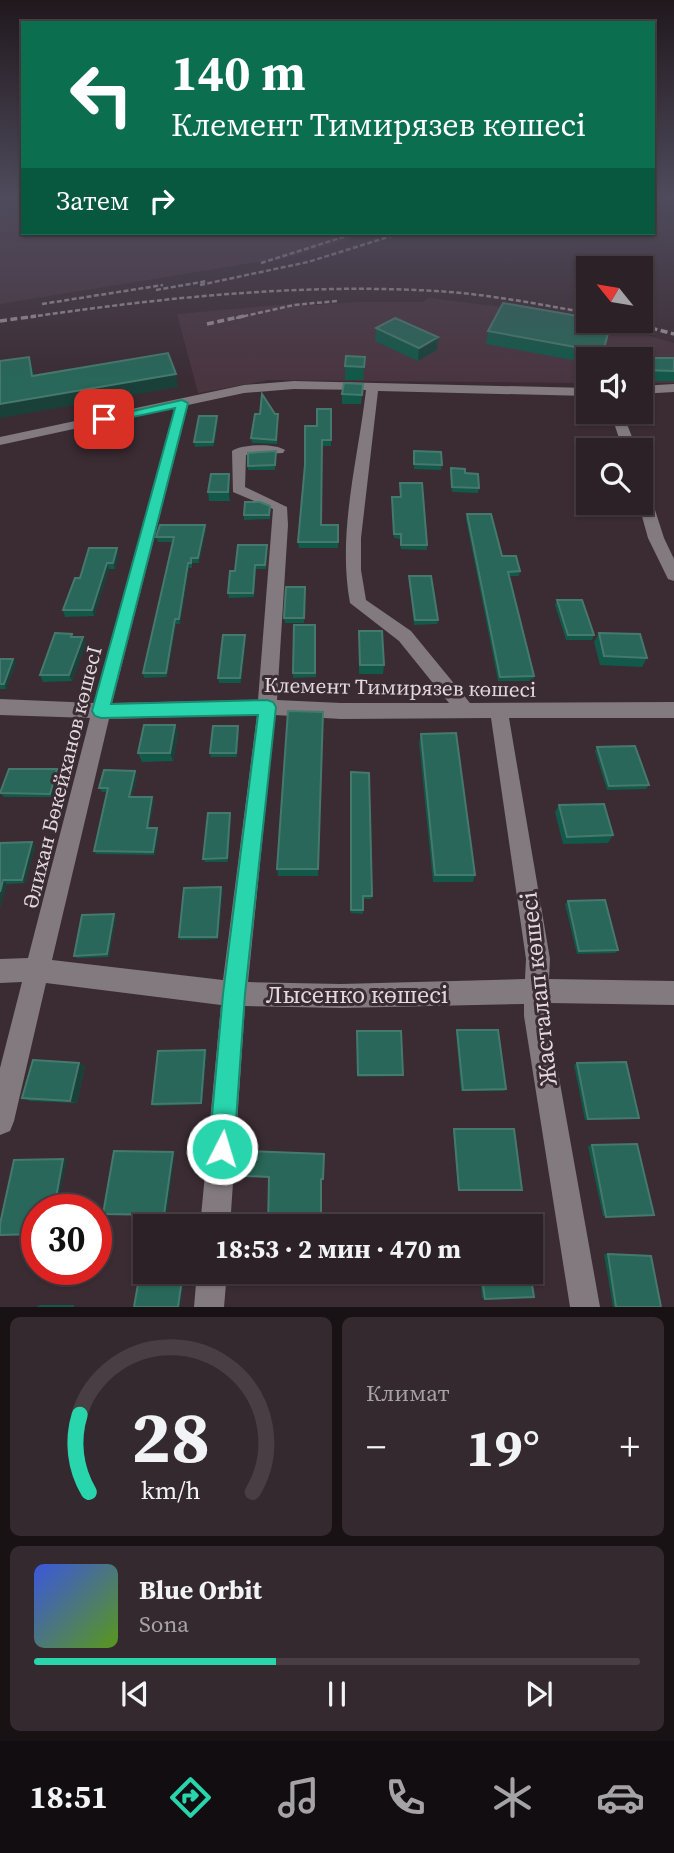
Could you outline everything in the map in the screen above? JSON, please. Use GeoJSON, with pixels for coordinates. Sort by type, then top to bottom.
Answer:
{"type":"FeatureCollection","features":[{"type":"Feature","properties":{"kind":"street"},"geometry":{"type":"LineString","coordinates":[[0,441],[257,388],[294,386],[576,392]]}},
{"type":"Feature","properties":{"kind":"street"},"geometry":{"type":"LineString","coordinates":[[372,388],[353,525],[353,584],[358,603],[405,636],[466,711]]}},
{"type":"Feature","properties":{"kind":"street"},"geometry":{"type":"LineString","coordinates":[[653,389],[674,388]]}},
{"type":"Feature","properties":{"kind":"street","name":"Әлихан Бөкейханов көшесI"},"geometry":{"type":"LineString","coordinates":[[0,1121],[101,711],[182,403]]}},
{"type":"Feature","properties":{"kind":"street"},"geometry":{"type":"LineString","coordinates":[[216,1214],[234,994],[267,707],[281,525],[279,507],[238,489],[236,474],[239,451],[278,450]]}},
{"type":"Feature","properties":{"kind":"street"},"geometry":{"type":"LineString","coordinates":[[649,515],[656,538],[674,575]]}},
{"type":"Feature","properties":{"kind":"street","name":"Клемент Тимирязев көшесі"},"geometry":{"type":"LineString","coordinates":[[0,707],[101,711],[267,707],[341,711],[674,710]]}},
{"type":"Feature","properties":{"kind":"street","name":"Жасталап көшесі"},"geometry":{"type":"LineString","coordinates":[[499,712],[538,960],[536,1016],[585,1307]]}},
{"type":"Feature","properties":{"kind":"street","name":"Лысенко көшесі"},"geometry":{"type":"LineString","coordinates":[[0,971],[38,970],[234,994],[341,996],[537,991],[674,993]]}},
{"type":"Feature","properties":{"kind":"street"},"geometry":{"type":"LineString","coordinates":[[209,1307],[211,1284]]}},
{"type":"Feature","properties":{"kind":"shaded area"},"geometry":{"type":"Polygon","coordinates":[[[0,257],[289,257],[0,304],[0,257]]]}},
{"type":"Feature","properties":{"kind":"shaded area"},"geometry":{"type":"Polygon","coordinates":[[[429,298],[527,308],[576,318],[576,333],[640,333],[674,343],[674,383],[653,383],[653,347],[576,347],[576,383],[269,380],[198,393],[177,314],[300,303],[302,306],[358,302],[423,302],[429,298]]]}},
{"type":"Feature","properties":{"kind":"building"},"geometry":{"type":"Polygon","coordinates":[[[503,303],[576,316],[576,333],[608,333],[604,347],[576,347],[488,331],[503,303]]]}},
{"type":"Feature","properties":{"kind":"building"},"geometry":{"type":"Polygon","coordinates":[[[395,318],[438,337],[419,348],[376,328],[395,318]]]}},
{"type":"Feature","properties":{"kind":"building"},"geometry":{"type":"Polygon","coordinates":[[[168,353],[176,374],[0,404],[0,361],[29,357],[32,376],[168,353]]]}},
{"type":"Feature","properties":{"kind":"building"},"geometry":{"type":"Polygon","coordinates":[[[346,356],[365,357],[364,367],[345,366],[346,356]]]}},
{"type":"Feature","properties":{"kind":"building"},"geometry":{"type":"Polygon","coordinates":[[[653,358],[674,358],[674,371],[653,370],[653,358]]]}},
{"type":"Feature","properties":{"kind":"building"},"geometry":{"type":"Polygon","coordinates":[[[344,383],[363,384],[362,395],[342,394],[344,383]]]}},
{"type":"Feature","properties":{"kind":"building"},"geometry":{"type":"Polygon","coordinates":[[[262,394],[275,414],[278,414],[276,440],[251,438],[255,414],[260,414],[262,394]]]}},
{"type":"Feature","properties":{"kind":"building"},"geometry":{"type":"Polygon","coordinates":[[[317,409],[331,409],[331,440],[322,440],[321,525],[338,525],[338,542],[298,542],[305,465],[305,426],[317,426],[317,409]]]}},
{"type":"Feature","properties":{"kind":"building"},"geometry":{"type":"Polygon","coordinates":[[[199,416],[217,416],[213,442],[194,442],[199,416]]]}},
{"type":"Feature","properties":{"kind":"building"},"geometry":{"type":"Polygon","coordinates":[[[276,451],[275,465],[248,466],[248,453],[276,451]]]}},
{"type":"Feature","properties":{"kind":"building"},"geometry":{"type":"Polygon","coordinates":[[[414,451],[441,452],[442,465],[414,464],[414,451]]]}},
{"type":"Feature","properties":{"kind":"building"},"geometry":{"type":"Polygon","coordinates":[[[451,468],[478,474],[479,488],[452,487],[451,468]]]}},
{"type":"Feature","properties":{"kind":"building"},"geometry":{"type":"Polygon","coordinates":[[[211,474],[229,474],[228,492],[208,492],[211,474]]]}},
{"type":"Feature","properties":{"kind":"building"},"geometry":{"type":"Polygon","coordinates":[[[400,483],[422,483],[427,545],[401,545],[401,534],[394,534],[392,497],[401,497],[400,483]]]}},
{"type":"Feature","properties":{"kind":"building"},"geometry":{"type":"Polygon","coordinates":[[[245,502],[260,502],[270,506],[269,515],[244,515],[245,502]]]}},
{"type":"Feature","properties":{"kind":"building"},"geometry":{"type":"Polygon","coordinates":[[[467,514],[491,514],[502,556],[516,556],[520,571],[508,572],[534,676],[500,677],[467,514]]]}},
{"type":"Feature","properties":{"kind":"building"},"geometry":{"type":"Polygon","coordinates":[[[160,525],[205,525],[198,558],[191,558],[191,563],[188,563],[179,619],[175,619],[166,673],[143,673],[174,537],[156,537],[160,525]]]}},
{"type":"Feature","properties":{"kind":"building"},"geometry":{"type":"Polygon","coordinates":[[[238,545],[267,545],[265,565],[255,565],[253,593],[228,593],[230,571],[235,571],[238,545]]]}},
{"type":"Feature","properties":{"kind":"building"},"geometry":{"type":"Polygon","coordinates":[[[89,548],[117,548],[113,563],[107,563],[92,610],[63,610],[75,578],[80,578],[89,548]]]}},
{"type":"Feature","properties":{"kind":"building"},"geometry":{"type":"Polygon","coordinates":[[[409,576],[431,576],[438,620],[415,620],[409,576]]]}},
{"type":"Feature","properties":{"kind":"building"},"geometry":{"type":"Polygon","coordinates":[[[286,587],[305,587],[304,618],[284,618],[286,587]]]}},
{"type":"Feature","properties":{"kind":"building"},"geometry":{"type":"Polygon","coordinates":[[[557,600],[582,600],[594,635],[568,635],[557,600]]]}},
{"type":"Feature","properties":{"kind":"building"},"geometry":{"type":"Polygon","coordinates":[[[294,625],[315,625],[315,673],[293,673],[294,625]]]}},
{"type":"Feature","properties":{"kind":"building"},"geometry":{"type":"Polygon","coordinates":[[[359,631],[382,631],[384,665],[360,665],[359,631]]]}},
{"type":"Feature","properties":{"kind":"building"},"geometry":{"type":"Polygon","coordinates":[[[55,633],[83,637],[69,675],[40,675],[55,633]]]}},
{"type":"Feature","properties":{"kind":"building"},"geometry":{"type":"Polygon","coordinates":[[[599,633],[640,634],[647,658],[604,656],[599,633]]]}},
{"type":"Feature","properties":{"kind":"building"},"geometry":{"type":"Polygon","coordinates":[[[223,635],[245,635],[240,678],[218,678],[223,635]]]}},
{"type":"Feature","properties":{"kind":"building"},"geometry":{"type":"Polygon","coordinates":[[[0,659],[13,659],[4,684],[0,684],[0,659]]]}},
{"type":"Feature","properties":{"kind":"building"},"geometry":{"type":"Polygon","coordinates":[[[288,711],[323,712],[318,869],[277,869],[288,711]]]}},
{"type":"Feature","properties":{"kind":"building"},"geometry":{"type":"Polygon","coordinates":[[[144,725],[175,725],[170,753],[138,753],[144,725]]]}},
{"type":"Feature","properties":{"kind":"building"},"geometry":{"type":"Polygon","coordinates":[[[213,726],[238,726],[236,753],[210,753],[213,726]]]}},
{"type":"Feature","properties":{"kind":"building"},"geometry":{"type":"Polygon","coordinates":[[[456,733],[475,875],[435,875],[421,734],[456,733]]]}},
{"type":"Feature","properties":{"kind":"building"},"geometry":{"type":"Polygon","coordinates":[[[635,746],[649,785],[609,786],[597,747],[635,746]]]}},
{"type":"Feature","properties":{"kind":"building"},"geometry":{"type":"Polygon","coordinates":[[[9,769],[57,769],[50,794],[0,793],[9,769]]]}},
{"type":"Feature","properties":{"kind":"building"},"geometry":{"type":"Polygon","coordinates":[[[104,770],[135,771],[129,797],[152,797],[147,828],[157,828],[153,852],[94,851],[108,788],[99,788],[104,770]]]}},
{"type":"Feature","properties":{"kind":"building"},"geometry":{"type":"Polygon","coordinates":[[[351,772],[369,773],[372,896],[363,896],[363,910],[351,910],[351,772]]]}},
{"type":"Feature","properties":{"kind":"building"},"geometry":{"type":"Polygon","coordinates":[[[604,804],[613,835],[567,837],[559,805],[604,804]]]}},
{"type":"Feature","properties":{"kind":"building"},"geometry":{"type":"Polygon","coordinates":[[[208,813],[230,813],[227,858],[203,859],[208,813]]]}},
{"type":"Feature","properties":{"kind":"building"},"geometry":{"type":"Polygon","coordinates":[[[32,842],[22,880],[3,880],[0,892],[0,843],[32,842]]]}},
{"type":"Feature","properties":{"kind":"building"},"geometry":{"type":"Polygon","coordinates":[[[221,887],[217,937],[179,937],[184,888],[221,887]]]}},
{"type":"Feature","properties":{"kind":"building"},"geometry":{"type":"Polygon","coordinates":[[[605,900],[618,950],[579,951],[568,901],[605,900]]]}},
{"type":"Feature","properties":{"kind":"building"},"geometry":{"type":"Polygon","coordinates":[[[114,914],[107,954],[74,956],[82,915],[114,914]]]}},
{"type":"Feature","properties":{"kind":"building"},"geometry":{"type":"Polygon","coordinates":[[[457,1030],[498,1030],[506,1089],[463,1090],[457,1030]]]}},
{"type":"Feature","properties":{"kind":"building"},"geometry":{"type":"Polygon","coordinates":[[[357,1031],[401,1031],[403,1075],[358,1075],[357,1031]]]}},
{"type":"Feature","properties":{"kind":"building"},"geometry":{"type":"Polygon","coordinates":[[[205,1050],[201,1103],[152,1104],[158,1051],[205,1050]]]}},
{"type":"Feature","properties":{"kind":"building"},"geometry":{"type":"Polygon","coordinates":[[[33,1060],[79,1063],[70,1101],[22,1098],[33,1060]]]}},
{"type":"Feature","properties":{"kind":"building"},"geometry":{"type":"Polygon","coordinates":[[[626,1062],[639,1118],[588,1119],[577,1063],[626,1062]]]}},
{"type":"Feature","properties":{"kind":"building"},"geometry":{"type":"Polygon","coordinates":[[[454,1129],[514,1129],[522,1190],[459,1190],[454,1129]]]}},
{"type":"Feature","properties":{"kind":"building"},"geometry":{"type":"Polygon","coordinates":[[[637,1144],[654,1215],[606,1217],[592,1145],[637,1144]]]}},
{"type":"Feature","properties":{"kind":"building"},"geometry":{"type":"Polygon","coordinates":[[[114,1151],[173,1152],[164,1214],[112,1214],[112,1194],[106,1194],[114,1151]]]}},
{"type":"Feature","properties":{"kind":"building"},"geometry":{"type":"Polygon","coordinates":[[[249,1151],[324,1154],[321,1214],[268,1214],[269,1177],[246,1176],[249,1151]]]}},
{"type":"Feature","properties":{"kind":"building"},"geometry":{"type":"Polygon","coordinates":[[[63,1159],[57,1194],[21,1194],[21,1234],[0,1235],[0,1224],[14,1160],[63,1159]]]}},
{"type":"Feature","properties":{"kind":"building"},"geometry":{"type":"Polygon","coordinates":[[[608,1254],[651,1256],[661,1307],[616,1307],[608,1254]]]}},
{"type":"Feature","properties":{"kind":"building"},"geometry":{"type":"Polygon","coordinates":[[[138,1284],[181,1284],[178,1307],[134,1307],[138,1284]]]}},
{"type":"Feature","properties":{"kind":"building"},"geometry":{"type":"Polygon","coordinates":[[[483,1284],[532,1284],[534,1297],[485,1299],[483,1284]]]}},
{"type":"Feature","properties":{"kind":"railway"},"geometry":{"type":"LineString","coordinates":[[261,263],[280,257]]}},
{"type":"Feature","properties":{"kind":"railway"},"geometry":{"type":"LineString","coordinates":[[200,285],[324,257]]}},
{"type":"Feature","properties":{"kind":"railway"},"geometry":{"type":"LineString","coordinates":[[156,290],[207,281]]}},
{"type":"Feature","properties":{"kind":"railway"},"geometry":{"type":"LineString","coordinates":[[42,304],[163,285]]}},
{"type":"Feature","properties":{"kind":"railway"},"geometry":{"type":"LineString","coordinates":[[23,318],[229,294],[332,289],[455,292],[576,311]]}},
{"type":"Feature","properties":{"kind":"railway"},"geometry":{"type":"LineString","coordinates":[[236,318],[294,305],[337,301]]}},
{"type":"Feature","properties":{"kind":"railway"},"geometry":{"type":"LineString","coordinates":[[0,321],[36,316]]}},
{"type":"Feature","properties":{"kind":"railway"},"geometry":{"type":"LineString","coordinates":[[207,324],[244,316]]}},
{"type":"Feature","properties":{"kind":"railway"},"geometry":{"type":"LineString","coordinates":[[653,329],[674,334]]}},
{"type":"Feature","properties":{"kind":"route"},"geometry":{"type":"LineString","coordinates":[[104,419],[182,403],[101,711],[267,707],[234,994],[222,1149]]}}]}
